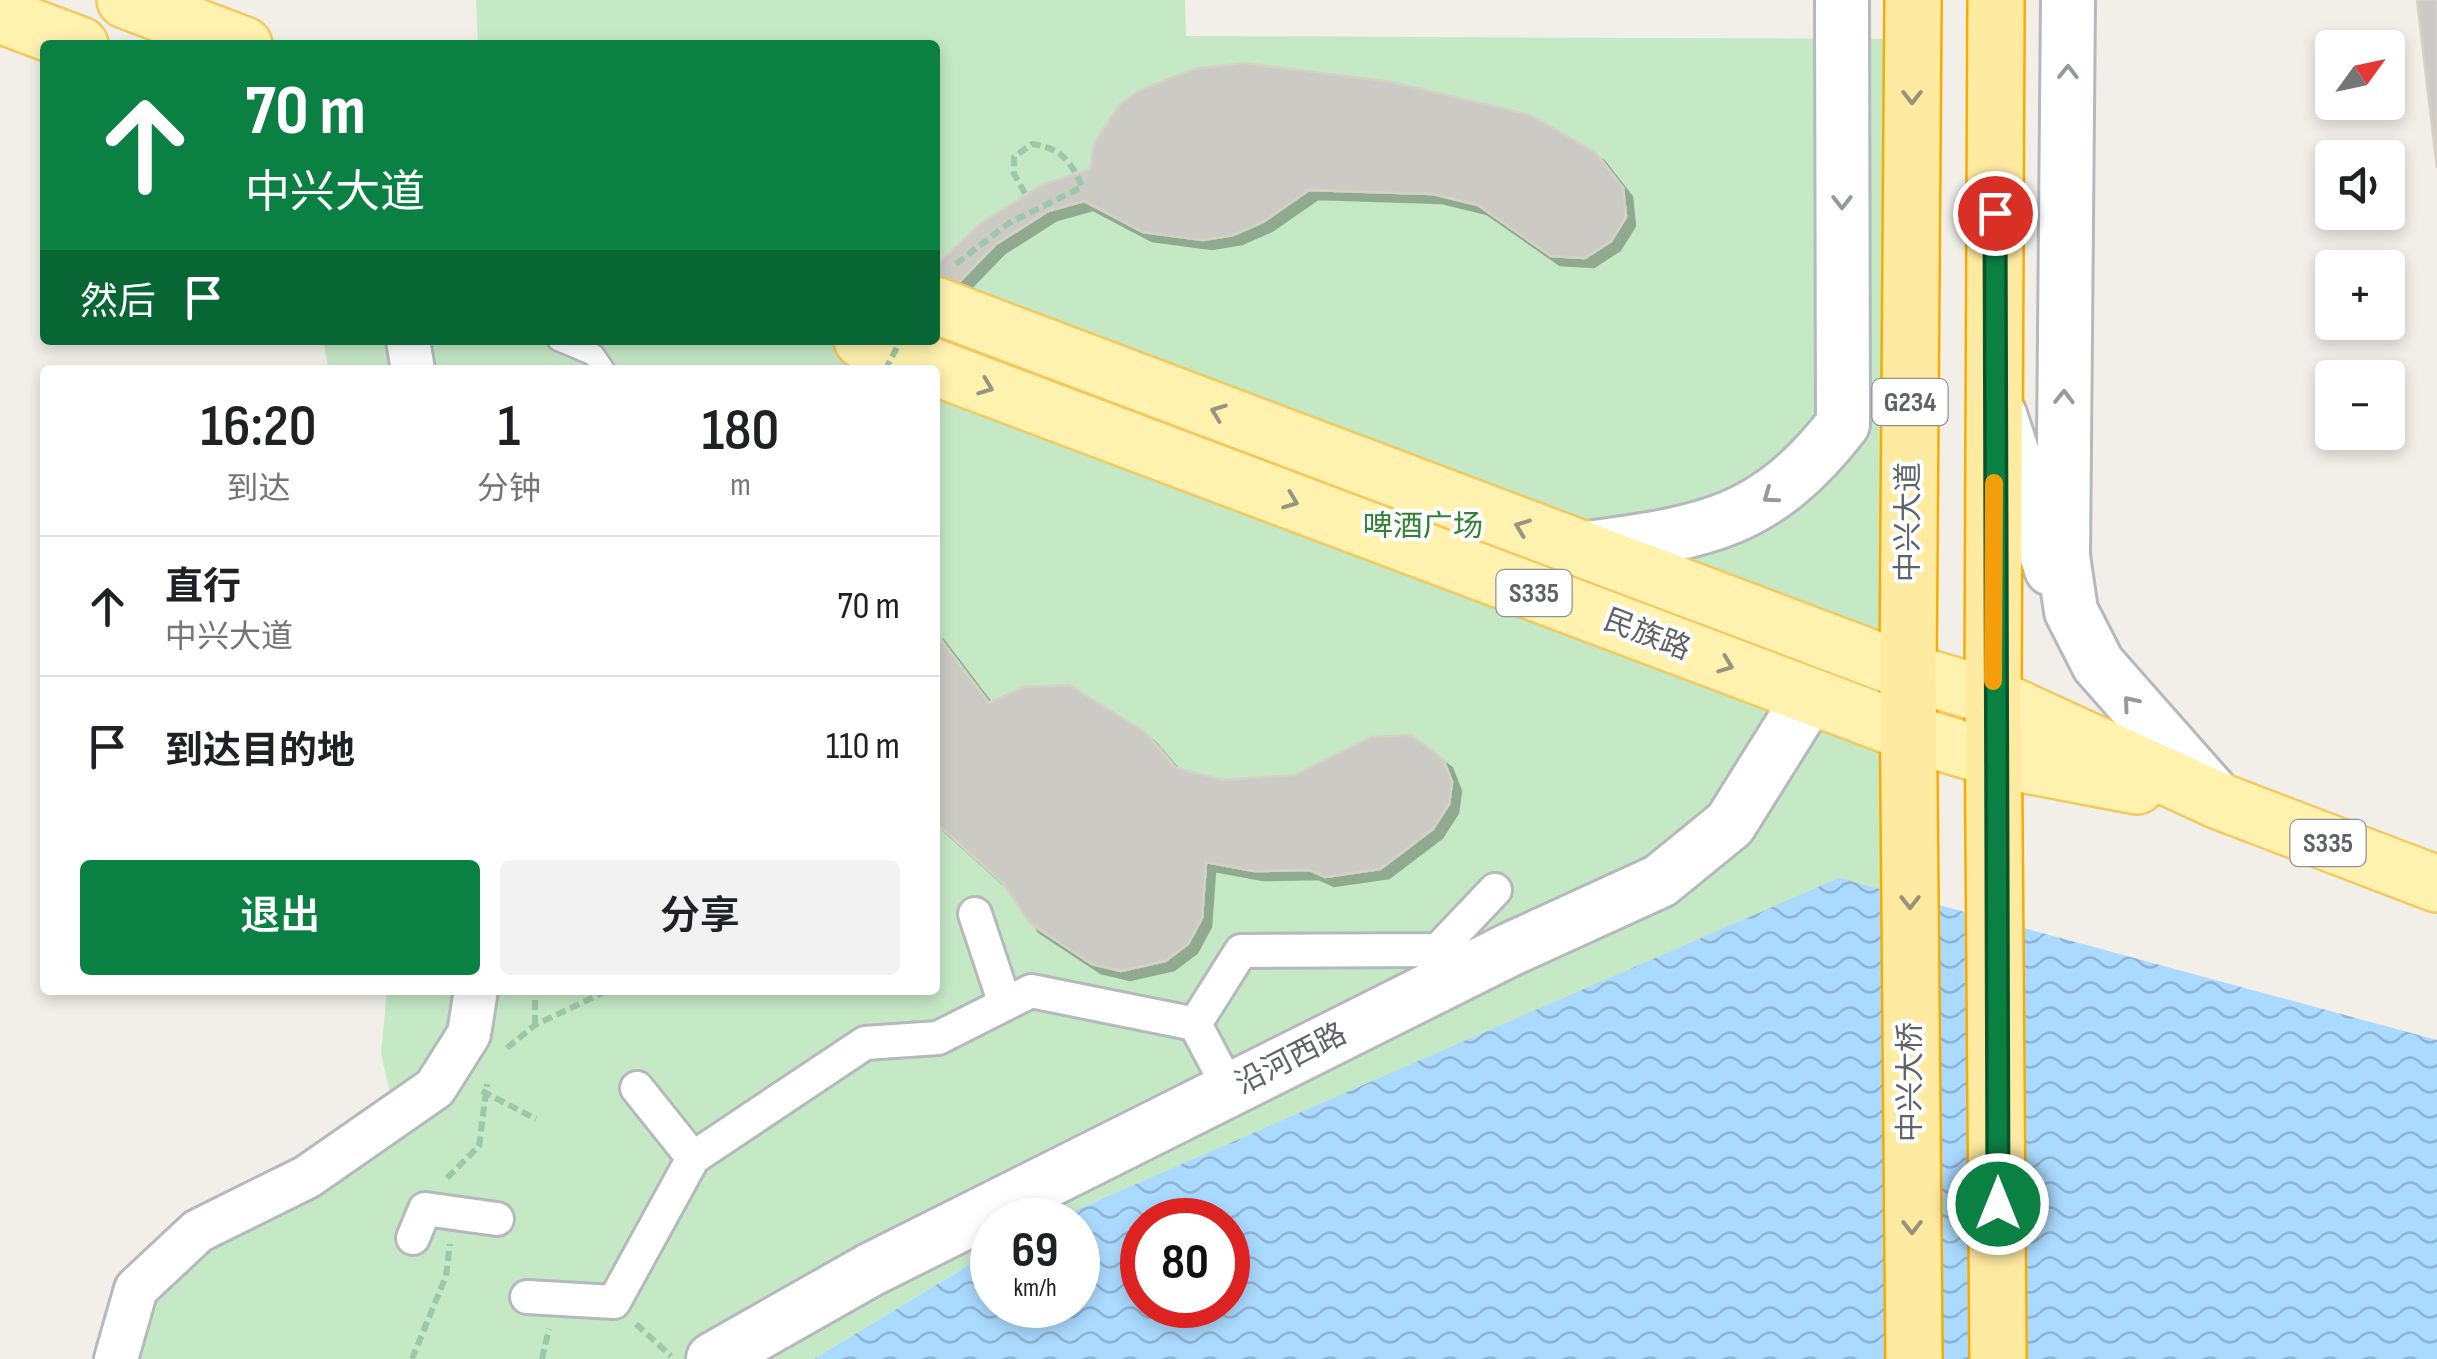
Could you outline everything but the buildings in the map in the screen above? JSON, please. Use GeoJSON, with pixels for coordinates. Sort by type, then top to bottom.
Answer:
{"type":"FeatureCollection","features":[{"type":"Feature","properties":{"kind":"highway","name":"中兴大道"},"geometry":{"type":"LineString","coordinates":[[1909,804],[1913,0]]}},
{"type":"Feature","properties":{"kind":"highway"},"geometry":{"type":"LineString","coordinates":[[1996,0],[1993,697],[1997,814],[1998,1359]]}},
{"type":"Feature","properties":{"kind":"highway","name":"中兴大桥"},"geometry":{"type":"LineString","coordinates":[[1909,804],[1914,1359]]}},
{"type":"Feature","properties":{"kind":"main road"},"geometry":{"type":"LineString","coordinates":[[125,0],[231,40]]}},
{"type":"Feature","properties":{"kind":"main road"},"geometry":{"type":"LineString","coordinates":[[0,15],[67,40]]}},
{"type":"Feature","properties":{"kind":"main road","name":"民族路"},"geometry":{"type":"LineString","coordinates":[[942,289],[1581,549],[1908,672]]}},
{"type":"Feature","properties":{"kind":"main road","name":"民族路"},"geometry":{"type":"LineString","coordinates":[[875,345],[929,365]]}},
{"type":"Feature","properties":{"kind":"main road","name":"民族路"},"geometry":{"type":"LineString","coordinates":[[940,369],[1909,733],[1995,759],[2219,802]]}},
{"type":"Feature","properties":{"kind":"main road","name":"S335"},"geometry":{"type":"LineString","coordinates":[[1908,672],[1993,697],[2219,802],[2437,884]]}},
{"type":"Feature","properties":{"kind":"street"},"geometry":{"type":"LineString","coordinates":[[1581,549],[1688,534],[1748,512],[1810,467],[1843,424],[1842,0]]}},
{"type":"Feature","properties":{"kind":"street"},"geometry":{"type":"LineString","coordinates":[[2068,0],[2063,556],[2070,611]]}},
{"type":"Feature","properties":{"kind":"street"},"geometry":{"type":"LineString","coordinates":[[1994,396],[2038,538],[2098,664],[2219,802]]}},
{"type":"Feature","properties":{"kind":"street"},"geometry":{"type":"LineString","coordinates":[[1843,424],[1910,438]]}},
{"type":"Feature","properties":{"kind":"street","name":"沿河西路"},"geometry":{"type":"LineString","coordinates":[[713,1359],[870,1270],[1509,950],[1660,881],[1730,824],[1810,696]]}},
{"type":"Feature","properties":{"kind":"street"},"geometry":{"type":"LineString","coordinates":[[1195,1024],[1240,952],[1438,950],[1495,890]]}},
{"type":"Feature","properties":{"kind":"street"},"geometry":{"type":"LineString","coordinates":[[975,914],[1005,1004]]}},
{"type":"Feature","properties":{"kind":"street"},"geometry":{"type":"LineString","coordinates":[[526,1296],[614,1302],[694,1158],[865,1043],[938,1038],[1031,991],[1195,1024]]}},
{"type":"Feature","properties":{"kind":"street"},"geometry":{"type":"LineString","coordinates":[[116,1359],[136,1289],[198,1231],[307,1176],[435,1088],[468,1034],[475,995]]}},
{"type":"Feature","properties":{"kind":"street"},"geometry":{"type":"LineString","coordinates":[[1195,1024],[1230,1090]]}},
{"type":"Feature","properties":{"kind":"street"},"geometry":{"type":"LineString","coordinates":[[637,1088],[694,1158]]}},
{"type":"Feature","properties":{"kind":"street"},"geometry":{"type":"LineString","coordinates":[[412,1238],[425,1209],[497,1219]]}},
{"type":"Feature","properties":{"kind":"lane"},"geometry":{"type":"LineString","coordinates":[[570,345],[594,355],[601,365]]}},
{"type":"Feature","properties":{"kind":"path"},"geometry":{"type":"LineString","coordinates":[[942,289],[1009,223],[1082,186],[1065,156],[1051,146],[1032,144],[1014,158],[1014,174],[1026,195]]}},
{"type":"Feature","properties":{"kind":"path"},"geometry":{"type":"LineString","coordinates":[[535,995],[535,1025]]}},
{"type":"Feature","properties":{"kind":"path"},"geometry":{"type":"LineString","coordinates":[[493,1062],[535,1025],[598,995]]}},
{"type":"Feature","properties":{"kind":"path"},"geometry":{"type":"LineString","coordinates":[[448,1068],[536,1119]]}},
{"type":"Feature","properties":{"kind":"path"},"geometry":{"type":"LineString","coordinates":[[443,1182],[479,1146],[489,1077]]}},
{"type":"Feature","properties":{"kind":"path"},"geometry":{"type":"LineString","coordinates":[[412,1359],[446,1276],[454,1214]]}},
{"type":"Feature","properties":{"kind":"path"},"geometry":{"type":"LineString","coordinates":[[614,1302],[674,1359]]}},
{"type":"Feature","properties":{"kind":"green space","name":"啤酒广场"},"geometry":{"type":"Polygon","coordinates":[[[476,0],[1185,0],[1186,36],[1912,39],[1909,555],[1881,890],[1839,879],[1100,1200],[970,1198],[970,1264],[814,1359],[116,1359],[136,1289],[393,1106],[381,1054],[387,995],[940,995],[940,365],[328,365],[324,345],[940,345],[940,40],[478,40],[476,0]]]}},
{"type":"Feature","properties":{"kind":"water"},"geometry":{"type":"Polygon","coordinates":[[[1839,878],[2437,1040],[2437,1359],[814,1359],[970,1264],[970,1328],[1100,1328],[1100,1200],[1839,878]]]}},
{"type":"Feature","properties":{"kind":"slow traffic"},"geometry":{"type":"LineString","coordinates":[[1993,681],[1994,483]]}},
{"type":"Feature","properties":{"kind":"route"},"geometry":{"type":"LineString","coordinates":[[1995,213],[1993,697],[1998,1204]]}}]}
